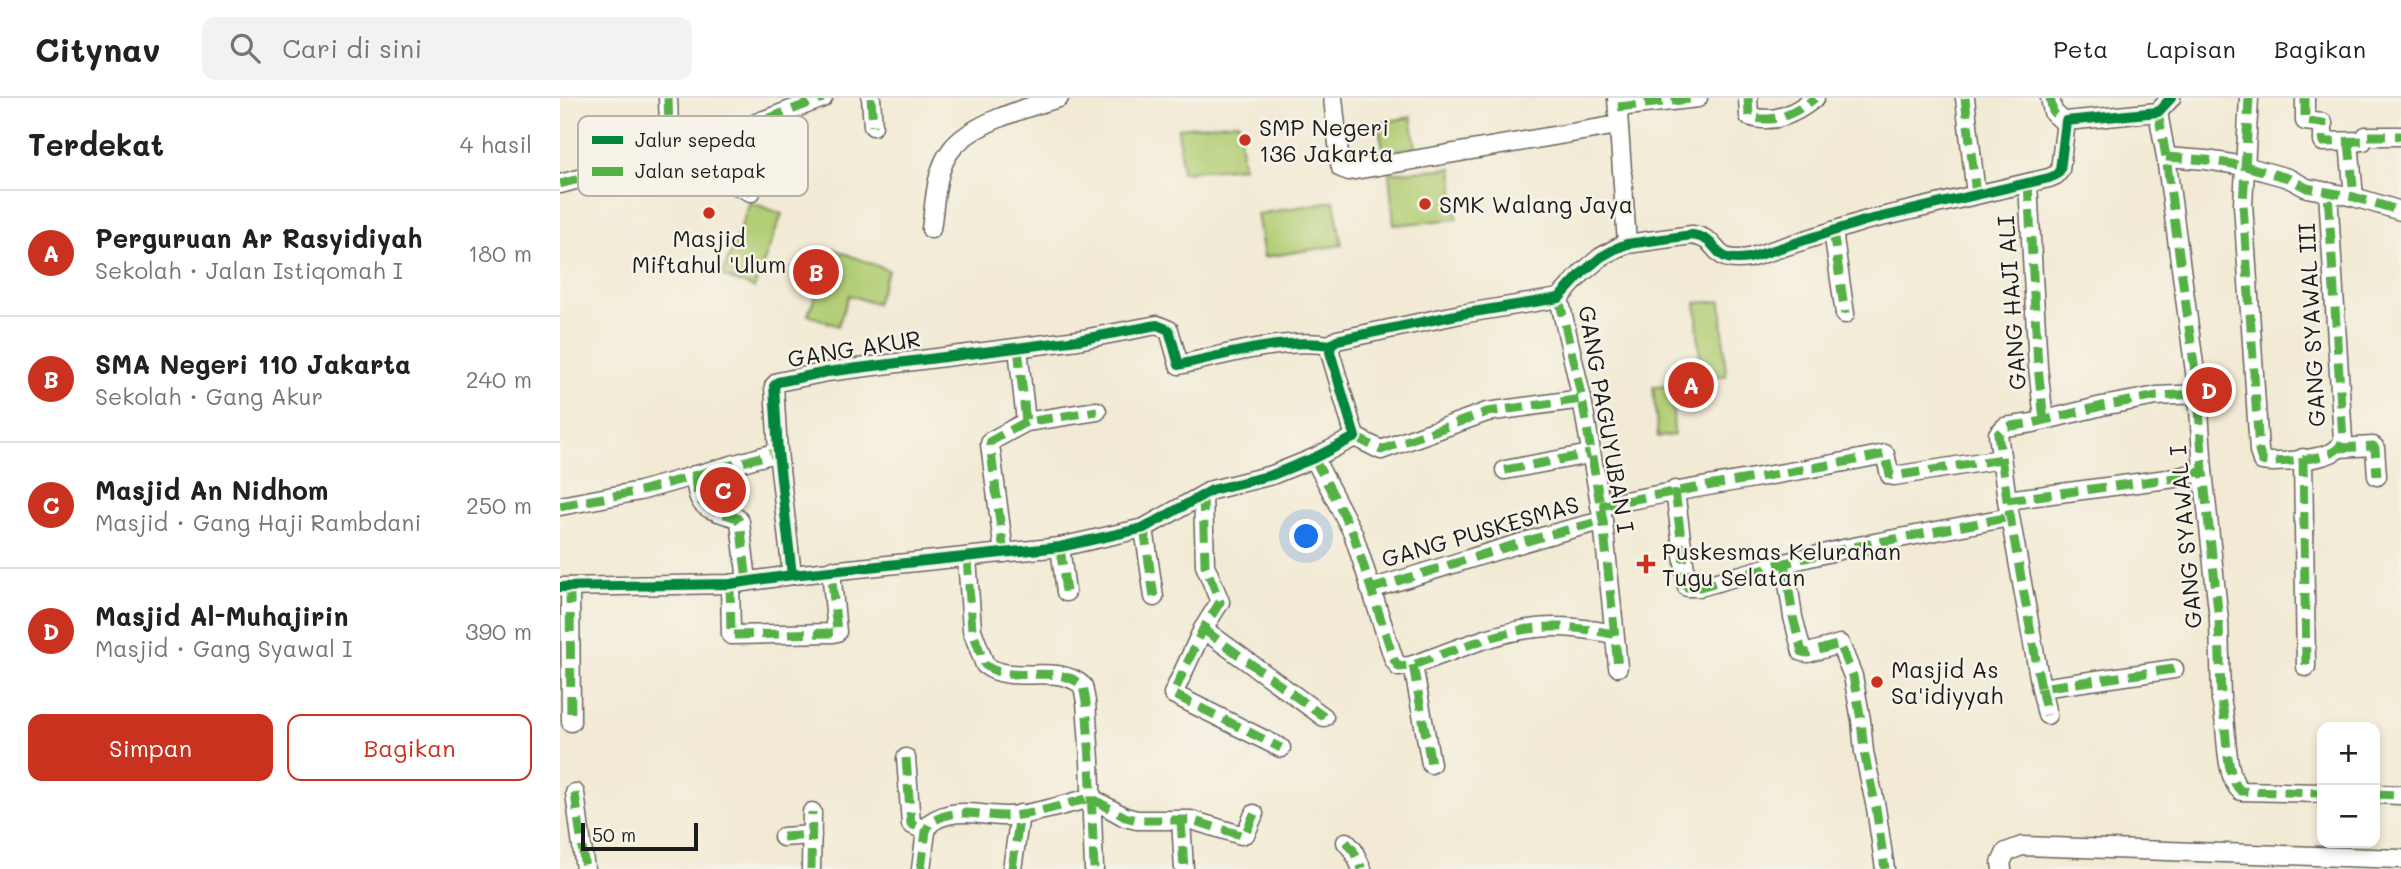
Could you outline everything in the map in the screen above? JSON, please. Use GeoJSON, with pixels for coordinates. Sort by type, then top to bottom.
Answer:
{"type":"FeatureCollection","features":[{"type":"Feature","properties":{"kind":"street"},"geometry":{"type":"LineString","coordinates":[[668,98],[669,116]]}},
{"type":"Feature","properties":{"kind":"street"},"geometry":{"type":"LineString","coordinates":[[775,116],[823,98]]}},
{"type":"Feature","properties":{"kind":"street"},"geometry":{"type":"LineString","coordinates":[[871,98],[873,126]]}},
{"type":"Feature","properties":{"kind":"street"},"geometry":{"type":"LineString","coordinates":[[931,229],[941,170],[950,150],[961,140],[999,117],[1059,98]]}},
{"type":"Feature","properties":{"kind":"street"},"geometry":{"type":"LineString","coordinates":[[1333,98],[1340,163],[1342,168],[1349,170],[1618,110],[1699,98]]}},
{"type":"Feature","properties":{"kind":"street"},"geometry":{"type":"LineString","coordinates":[[1748,98],[1749,116],[1770,119],[1788,116],[1815,98]]}},
{"type":"Feature","properties":{"kind":"street"},"geometry":{"type":"LineString","coordinates":[[1965,98],[1976,195]]}},
{"type":"Feature","properties":{"kind":"street"},"geometry":{"type":"LineString","coordinates":[[2050,98],[2055,114],[2065,123]]}},
{"type":"Feature","properties":{"kind":"street"},"geometry":{"type":"LineString","coordinates":[[2065,123],[2072,120],[2158,112],[2171,98]]}},
{"type":"Feature","properties":{"kind":"street"},"geometry":{"type":"LineString","coordinates":[[2249,98],[2243,204],[2259,451],[2262,461],[2273,463],[2373,446],[2377,476]]}},
{"type":"Feature","properties":{"kind":"street"},"geometry":{"type":"LineString","coordinates":[[2305,98],[2305,121],[2323,122],[2323,142],[2363,141],[2366,136],[2401,136]]}},
{"type":"Feature","properties":{"kind":"street"},"geometry":{"type":"LineString","coordinates":[[1618,110],[1627,244]]}},
{"type":"Feature","properties":{"kind":"street","name":"GANG SYAWAL I"},"geometry":{"type":"LineString","coordinates":[[2158,112],[2198,394],[2203,471],[2219,620],[2224,737],[2236,787],[2241,791],[2317,793]]}},
{"type":"Feature","properties":{"kind":"street"},"geometry":{"type":"LineString","coordinates":[[1582,399],[1487,412],[1381,450],[1355,437],[1330,352],[1331,345],[1337,340],[1461,314],[1559,298],[1601,257],[1627,244],[1692,235],[1703,236],[1711,241],[1719,255],[1733,261],[1864,221],[2056,176],[2060,170],[2065,123]]}},
{"type":"Feature","properties":{"kind":"street"},"geometry":{"type":"LineString","coordinates":[[2349,142],[2354,197]]}},
{"type":"Feature","properties":{"kind":"street"},"geometry":{"type":"LineString","coordinates":[[2166,157],[2245,166],[2288,178],[2307,188],[2354,197],[2401,211]]}},
{"type":"Feature","properties":{"kind":"street"},"geometry":{"type":"LineString","coordinates":[[560,184],[578,179]]}},
{"type":"Feature","properties":{"kind":"street","name":"GANG HAJI ALI"},"geometry":{"type":"LineString","coordinates":[[2028,183],[2038,368],[2044,420]]}},
{"type":"Feature","properties":{"kind":"street","name":"GANG SYAWAL III"},"geometry":{"type":"LineString","coordinates":[[2328,192],[2343,440],[2337,450]]}},
{"type":"Feature","properties":{"kind":"street"},"geometry":{"type":"LineString","coordinates":[[1833,230],[1845,314]]}},
{"type":"Feature","properties":{"kind":"street","name":"GANG PAGUYUBAN I"},"geometry":{"type":"LineString","coordinates":[[1559,298],[1582,399],[1602,514],[1618,667]]}},
{"type":"Feature","properties":{"kind":"street"},"geometry":{"type":"LineString","coordinates":[[1026,422],[1018,348],[1162,325],[1170,330],[1179,365],[1242,351],[1312,342],[1331,345]]}},
{"type":"Feature","properties":{"kind":"street","name":"GANG AKUR"},"geometry":{"type":"LineString","coordinates":[[792,575],[778,452],[774,386],[778,382],[827,372],[1018,348]]}},
{"type":"Feature","properties":{"kind":"street"},"geometry":{"type":"LineString","coordinates":[[2047,715],[2008,508],[1998,434],[2001,429],[2102,405],[2157,396],[2198,394]]}},
{"type":"Feature","properties":{"kind":"street"},"geometry":{"type":"LineString","coordinates":[[1004,553],[990,444],[994,438],[1026,422],[1097,411]]}},
{"type":"Feature","properties":{"kind":"street"},"geometry":{"type":"LineString","coordinates":[[571,722],[565,587],[738,583],[831,570],[1060,547],[1144,528],[1212,490],[1272,475],[1355,437]]}},
{"type":"Feature","properties":{"kind":"street"},"geometry":{"type":"LineString","coordinates":[[560,506],[640,491],[778,452]]}},
{"type":"Feature","properties":{"kind":"street"},"geometry":{"type":"LineString","coordinates":[[1505,470],[1590,454]]}},
{"type":"Feature","properties":{"kind":"street","name":"GANG PUSKESMAS"},"geometry":{"type":"LineString","coordinates":[[1370,589],[1432,572],[1675,490],[1885,454],[1891,475],[1894,476],[2001,459]]}},
{"type":"Feature","properties":{"kind":"street"},"geometry":{"type":"LineString","coordinates":[[1314,458],[1353,533],[1394,660],[1399,667],[1527,629],[1564,627],[1614,634]]}},
{"type":"Feature","properties":{"kind":"street"},"geometry":{"type":"LineString","coordinates":[[2304,458],[2306,667]]}},
{"type":"Feature","properties":{"kind":"street"},"geometry":{"type":"LineString","coordinates":[[1675,490],[1687,587],[1700,587],[1785,563],[1912,535],[2008,508],[2203,471]]}},
{"type":"Feature","properties":{"kind":"street"},"geometry":{"type":"LineString","coordinates":[[695,475],[696,494],[700,502],[705,507],[737,518],[740,522],[738,583],[731,635],[837,632],[831,570]]}},
{"type":"Feature","properties":{"kind":"street"},"geometry":{"type":"LineString","coordinates":[[1203,495],[1205,565],[1220,602],[1203,629],[1173,694],[1281,748]]}},
{"type":"Feature","properties":{"kind":"street"},"geometry":{"type":"LineString","coordinates":[[1144,528],[1154,597]]}},
{"type":"Feature","properties":{"kind":"street"},"geometry":{"type":"LineString","coordinates":[[1060,547],[1066,592]]}},
{"type":"Feature","properties":{"kind":"street"},"geometry":{"type":"LineString","coordinates":[[967,557],[972,630],[985,665],[999,673],[1070,677],[1083,686],[1094,869]]}},
{"type":"Feature","properties":{"kind":"street"},"geometry":{"type":"LineString","coordinates":[[1785,563],[1793,617],[1802,652],[1808,653],[1838,643],[1853,676],[1885,869]]}},
{"type":"Feature","properties":{"kind":"street"},"geometry":{"type":"LineString","coordinates":[[1203,629],[1324,718]]}},
{"type":"Feature","properties":{"kind":"street"},"geometry":{"type":"LineString","coordinates":[[1413,665],[1431,764]]}},
{"type":"Feature","properties":{"kind":"street"},"geometry":{"type":"LineString","coordinates":[[2041,688],[2174,670]]}},
{"type":"Feature","properties":{"kind":"street"},"geometry":{"type":"LineString","coordinates":[[905,758],[911,824],[926,831]]}},
{"type":"Feature","properties":{"kind":"street"},"geometry":{"type":"LineString","coordinates":[[575,793],[585,869]]}},
{"type":"Feature","properties":{"kind":"street"},"geometry":{"type":"LineString","coordinates":[[2380,794],[2401,795]]}},
{"type":"Feature","properties":{"kind":"street"},"geometry":{"type":"LineString","coordinates":[[921,869],[926,831],[930,822],[952,813],[1011,816],[1091,798],[1125,817],[1137,820],[1203,823],[1243,835],[1254,814]]}},
{"type":"Feature","properties":{"kind":"street"},"geometry":{"type":"LineString","coordinates":[[811,869],[812,812]]}},
{"type":"Feature","properties":{"kind":"street"},"geometry":{"type":"LineString","coordinates":[[1012,869],[1020,814]]}},
{"type":"Feature","properties":{"kind":"street"},"geometry":{"type":"LineString","coordinates":[[1181,820],[1184,869]]}},
{"type":"Feature","properties":{"kind":"street"},"geometry":{"type":"LineString","coordinates":[[783,837],[812,835]]}},
{"type":"Feature","properties":{"kind":"street"},"geometry":{"type":"LineString","coordinates":[[1346,842],[1362,869]]}},
{"type":"Feature","properties":{"kind":"street"},"geometry":{"type":"LineString","coordinates":[[2002,869],[2001,863],[2006,852],[2022,846],[2401,859]]}},
{"type":"Feature","properties":{"kind":"green space"},"geometry":{"type":"Polygon","coordinates":[[[1411,117],[1416,147],[1384,153],[1378,123],[1411,117]]]}},
{"type":"Feature","properties":{"kind":"green space"},"geometry":{"type":"Polygon","coordinates":[[[1239,122],[1243,167],[1182,172],[1178,128],[1239,122]]]}},
{"type":"Feature","properties":{"kind":"green space"},"geometry":{"type":"Polygon","coordinates":[[[1452,168],[1457,219],[1394,225],[1389,173],[1452,168]]]}},
{"type":"Feature","properties":{"kind":"green space"},"geometry":{"type":"Polygon","coordinates":[[[1334,201],[1342,245],[1264,257],[1257,214],[1334,201]]]}},
{"type":"Feature","properties":{"kind":"green space"},"geometry":{"type":"Polygon","coordinates":[[[750,202],[782,214],[754,288],[722,276],[750,202]]]}},
{"type":"Feature","properties":{"kind":"green space"},"geometry":{"type":"Polygon","coordinates":[[[833,249],[888,270],[876,304],[849,295],[838,326],[808,315],[833,249]]]}},
{"type":"Feature","properties":{"kind":"green space"},"geometry":{"type":"Polygon","coordinates":[[[1721,301],[1726,376],[1701,377],[1696,303],[1721,301]]]}},
{"type":"Feature","properties":{"kind":"green space"},"geometry":{"type":"Polygon","coordinates":[[[1672,386],[1674,435],[1658,437],[1653,387],[1672,386]]]}},
{"type":"Feature","properties":{"kind":"marked path"},"geometry":{"type":"LineString","coordinates":[[668,98],[669,116]]}},
{"type":"Feature","properties":{"kind":"marked path"},"geometry":{"type":"LineString","coordinates":[[775,116],[823,98]]}},
{"type":"Feature","properties":{"kind":"marked path"},"geometry":{"type":"LineString","coordinates":[[871,98],[873,126]]}},
{"type":"Feature","properties":{"kind":"marked path"},"geometry":{"type":"LineString","coordinates":[[1618,107],[1698,98]]}},
{"type":"Feature","properties":{"kind":"marked path"},"geometry":{"type":"LineString","coordinates":[[1748,98],[1749,116],[1767,119],[1792,113],[1815,98]]}},
{"type":"Feature","properties":{"kind":"marked path"},"geometry":{"type":"LineString","coordinates":[[1965,98],[1976,195]]}},
{"type":"Feature","properties":{"kind":"marked path"},"geometry":{"type":"LineString","coordinates":[[2050,98],[2053,112],[2065,123]]}},
{"type":"Feature","properties":{"kind":"marked path"},"geometry":{"type":"LineString","coordinates":[[2249,98],[2243,204],[2259,451],[2262,461],[2289,461],[2322,456],[2336,450],[2343,440],[2328,192]]}},
{"type":"Feature","properties":{"kind":"marked path"},"geometry":{"type":"LineString","coordinates":[[2305,98],[2305,121],[2323,123],[2323,142],[2363,141],[2366,136],[2401,136]]}},
{"type":"Feature","properties":{"kind":"marked path"},"geometry":{"type":"LineString","coordinates":[[2158,112],[2198,394],[2203,471],[2219,620],[2221,700],[2231,774],[2241,791],[2317,793]]}},
{"type":"Feature","properties":{"kind":"marked path"},"geometry":{"type":"LineString","coordinates":[[2349,142],[2354,197]]}},
{"type":"Feature","properties":{"kind":"marked path"},"geometry":{"type":"LineString","coordinates":[[2166,157],[2245,166],[2288,178],[2307,188],[2354,197],[2401,211]]}},
{"type":"Feature","properties":{"kind":"marked path"},"geometry":{"type":"LineString","coordinates":[[560,184],[578,179]]}},
{"type":"Feature","properties":{"kind":"marked path"},"geometry":{"type":"LineString","coordinates":[[2028,183],[2038,367],[2044,420]]}},
{"type":"Feature","properties":{"kind":"marked path"},"geometry":{"type":"LineString","coordinates":[[1833,231],[1845,314]]}},
{"type":"Feature","properties":{"kind":"marked path"},"geometry":{"type":"LineString","coordinates":[[1559,298],[1582,399],[1603,521],[1618,667]]}},
{"type":"Feature","properties":{"kind":"marked path"},"geometry":{"type":"LineString","coordinates":[[1018,348],[1026,422]]}},
{"type":"Feature","properties":{"kind":"marked path"},"geometry":{"type":"LineString","coordinates":[[2174,669],[2041,688],[2007,500],[1998,434],[2005,427],[2102,406],[2157,396],[2198,394]]}},
{"type":"Feature","properties":{"kind":"marked path"},"geometry":{"type":"LineString","coordinates":[[1355,437],[1381,450],[1487,412],[1582,399]]}},
{"type":"Feature","properties":{"kind":"marked path"},"geometry":{"type":"LineString","coordinates":[[1004,553],[991,441],[1026,422],[1097,411]]}},
{"type":"Feature","properties":{"kind":"marked path"},"geometry":{"type":"LineString","coordinates":[[2339,448],[2373,446],[2377,476]]}},
{"type":"Feature","properties":{"kind":"marked path"},"geometry":{"type":"LineString","coordinates":[[560,506],[640,491],[778,452]]}},
{"type":"Feature","properties":{"kind":"marked path"},"geometry":{"type":"LineString","coordinates":[[1505,470],[1590,454]]}},
{"type":"Feature","properties":{"kind":"marked path"},"geometry":{"type":"LineString","coordinates":[[1600,506],[1885,454],[1890,475],[1894,476],[2001,459]]}},
{"type":"Feature","properties":{"kind":"marked path"},"geometry":{"type":"LineString","coordinates":[[1314,458],[1353,533],[1394,660],[1399,667],[1410,666],[1489,638],[1521,630],[1566,627],[1613,634]]}},
{"type":"Feature","properties":{"kind":"marked path"},"geometry":{"type":"LineString","coordinates":[[2303,458],[2306,667]]}},
{"type":"Feature","properties":{"kind":"marked path"},"geometry":{"type":"LineString","coordinates":[[2007,500],[2175,478],[2203,471]]}},
{"type":"Feature","properties":{"kind":"marked path"},"geometry":{"type":"LineString","coordinates":[[695,475],[701,502],[711,509],[737,518],[740,522],[747,581]]}},
{"type":"Feature","properties":{"kind":"marked path"},"geometry":{"type":"LineString","coordinates":[[1675,490],[1687,587],[1700,587],[1848,548],[2010,517]]}},
{"type":"Feature","properties":{"kind":"marked path"},"geometry":{"type":"LineString","coordinates":[[1203,495],[1205,565],[1220,602],[1203,629],[1173,694],[1281,748]]}},
{"type":"Feature","properties":{"kind":"marked path"},"geometry":{"type":"LineString","coordinates":[[1370,589],[1544,536],[1603,521]]}},
{"type":"Feature","properties":{"kind":"marked path"},"geometry":{"type":"LineString","coordinates":[[1144,528],[1154,597]]}},
{"type":"Feature","properties":{"kind":"marked path"},"geometry":{"type":"LineString","coordinates":[[1060,547],[1066,592]]}},
{"type":"Feature","properties":{"kind":"marked path"},"geometry":{"type":"LineString","coordinates":[[967,557],[972,630],[985,665],[1008,674],[1061,676],[1083,686],[1090,760],[1094,869]]}},
{"type":"Feature","properties":{"kind":"marked path"},"geometry":{"type":"LineString","coordinates":[[1785,563],[1793,617],[1802,652],[1808,653],[1840,644],[1853,676],[1885,869]]}},
{"type":"Feature","properties":{"kind":"marked path"},"geometry":{"type":"LineString","coordinates":[[730,584],[731,635],[833,633],[837,632],[831,570]]}},
{"type":"Feature","properties":{"kind":"marked path"},"geometry":{"type":"LineString","coordinates":[[570,587],[571,722]]}},
{"type":"Feature","properties":{"kind":"marked path"},"geometry":{"type":"LineString","coordinates":[[1203,629],[1324,717]]}},
{"type":"Feature","properties":{"kind":"marked path"},"geometry":{"type":"LineString","coordinates":[[1413,665],[1431,764]]}},
{"type":"Feature","properties":{"kind":"marked path"},"geometry":{"type":"LineString","coordinates":[[2041,688],[2047,715]]}},
{"type":"Feature","properties":{"kind":"marked path"},"geometry":{"type":"LineString","coordinates":[[906,758],[911,824],[926,831]]}},
{"type":"Feature","properties":{"kind":"marked path"},"geometry":{"type":"LineString","coordinates":[[575,793],[585,869]]}},
{"type":"Feature","properties":{"kind":"marked path"},"geometry":{"type":"LineString","coordinates":[[2380,794],[2401,795]]}},
{"type":"Feature","properties":{"kind":"marked path"},"geometry":{"type":"LineString","coordinates":[[921,869],[926,831],[930,823],[950,814],[1020,815],[1091,798],[1125,817],[1137,820],[1191,820],[1241,835],[1246,833],[1254,814]]}},
{"type":"Feature","properties":{"kind":"marked path"},"geometry":{"type":"LineString","coordinates":[[811,869],[812,812]]}},
{"type":"Feature","properties":{"kind":"marked path"},"geometry":{"type":"LineString","coordinates":[[1012,869],[1020,814]]}},
{"type":"Feature","properties":{"kind":"marked path"},"geometry":{"type":"LineString","coordinates":[[1181,820],[1184,869]]}},
{"type":"Feature","properties":{"kind":"marked path"},"geometry":{"type":"LineString","coordinates":[[783,837],[812,835]]}},
{"type":"Feature","properties":{"kind":"marked path"},"geometry":{"type":"LineString","coordinates":[[1346,842],[1362,869]]}},
{"type":"Feature","properties":{"kind":"cycle path"},"geometry":{"type":"LineString","coordinates":[[560,587],[730,584],[1060,547],[1144,528],[1212,490],[1272,475],[1355,437],[1330,352],[1331,345],[1337,340],[1461,314],[1559,298],[1601,257],[1627,244],[1692,235],[1709,242],[1727,258],[1749,258],[1864,221],[2049,178],[2060,170],[2066,121],[2158,112],[2171,98]]}},
{"type":"Feature","properties":{"kind":"cycle path"},"geometry":{"type":"LineString","coordinates":[[792,575],[778,452],[774,386],[778,382],[827,372],[1078,340],[1157,325],[1169,330],[1179,365],[1274,345],[1331,345]]}},
{"type":"Feature","properties":{"kind":"place","name":"SMP Negeri 136 Jakarta"},"geometry":{"type":"Point","coordinates":[1245,140]}},
{"type":"Feature","properties":{"kind":"place","name":"SMK Walang Jaya"},"geometry":{"type":"Point","coordinates":[1425,204]}},
{"type":"Feature","properties":{"kind":"place","name":"Masjid Miftahul 'Ulum"},"geometry":{"type":"Point","coordinates":[709,213]}},
{"type":"Feature","properties":{"kind":"place","name":"SMA Negeri 110 Jakarta"},"geometry":{"type":"Point","coordinates":[816,272]}},
{"type":"Feature","properties":{"kind":"place","name":"Perguruan Ar Rasyidiyah"},"geometry":{"type":"Point","coordinates":[1691,385]}},
{"type":"Feature","properties":{"kind":"place","name":"Masjid Al-Muhajirin"},"geometry":{"type":"Point","coordinates":[2209,390]}},
{"type":"Feature","properties":{"kind":"place","name":"Masjid An Nidhom"},"geometry":{"type":"Point","coordinates":[723,490]}},
{"type":"Feature","properties":{"kind":"place","name":"Puskesmas Kelurahan Tugu Selatan"},"geometry":{"type":"Point","coordinates":[1646,564]}},
{"type":"Feature","properties":{"kind":"place","name":"Masjid As Sa'idiyyah"},"geometry":{"type":"Point","coordinates":[1877,682]}}]}
